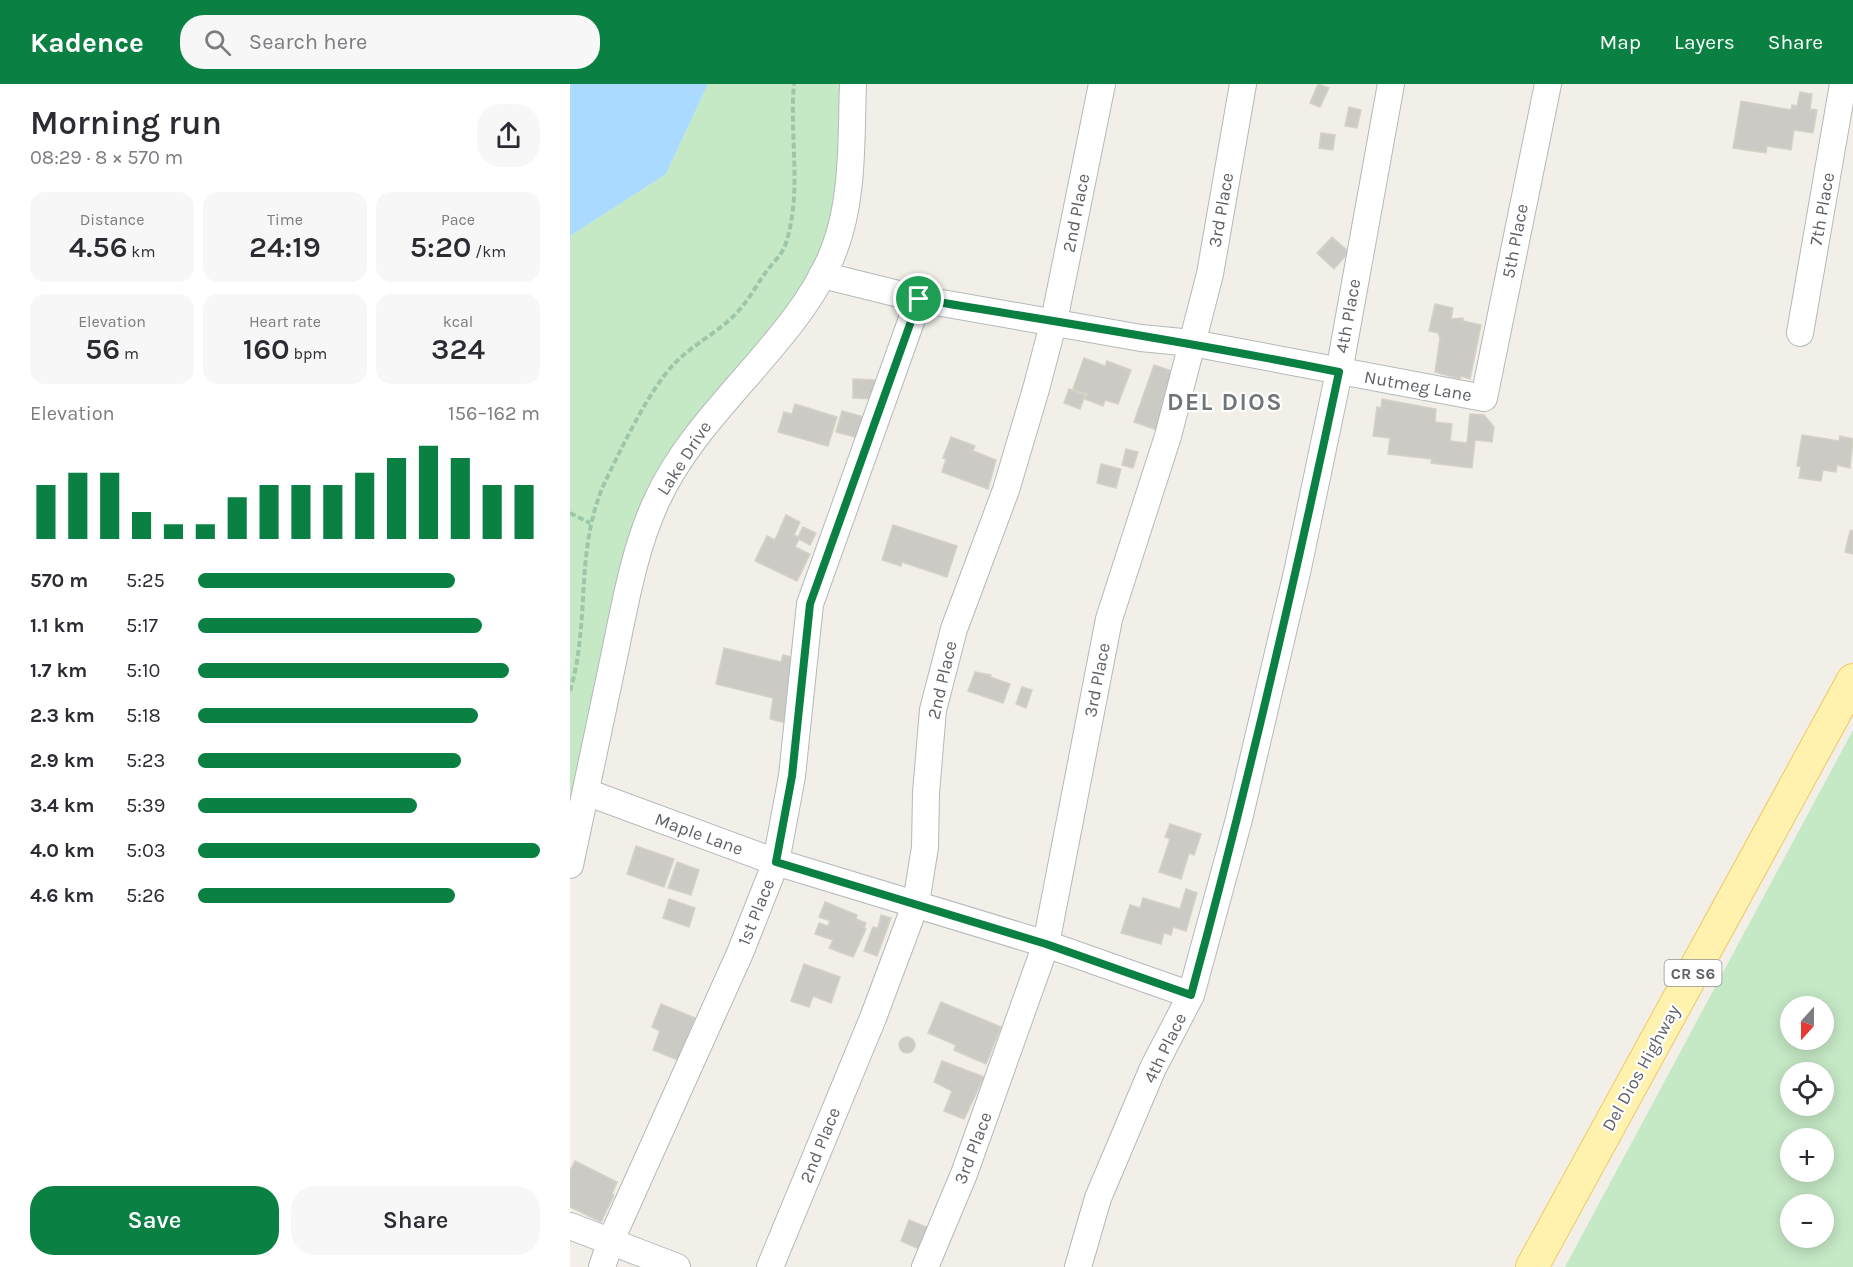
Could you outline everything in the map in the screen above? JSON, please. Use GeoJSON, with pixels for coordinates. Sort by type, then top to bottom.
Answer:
{"type":"FeatureCollection","features":[{"type":"Feature","properties":{"kind":"main road","name":"Del Dios Highway"},"geometry":{"type":"LineString","coordinates":[[1532,1267],[1853,680]]}},
{"type":"Feature","properties":{"kind":"street","name":"Lake Drive"},"geometry":{"type":"LineString","coordinates":[[570,865],[629,588],[657,500],[694,439],[799,310],[822,274],[842,224],[847,198],[853,84]]}},
{"type":"Feature","properties":{"kind":"street","name":"2nd Place"},"geometry":{"type":"LineString","coordinates":[[770,1267],[873,1018],[916,903],[925,848],[926,793],[933,710],[954,628],[1006,490],[1054,321],[1102,84]]}},
{"type":"Feature","properties":{"kind":"street","name":"3rd Place"},"geometry":{"type":"LineString","coordinates":[[925,1267],[964,1174],[1046,944],[1109,619],[1168,436],[1210,274],[1243,84]]}},
{"type":"Feature","properties":{"kind":"street","name":"4th Place"},"geometry":{"type":"LineString","coordinates":[[1078,1267],[1103,1187],[1153,1068],[1191,995],[1244,796],[1298,568],[1339,372],[1392,84]]}},
{"type":"Feature","properties":{"kind":"street","name":"5th Place"},"geometry":{"type":"LineString","coordinates":[[1484,398],[1548,84]]}},
{"type":"Feature","properties":{"kind":"street","name":"7th Place"},"geometry":{"type":"LineString","coordinates":[[1800,333],[1843,84]]}},
{"type":"Feature","properties":{"kind":"street","name":"Nutmeg Lane"},"geometry":{"type":"LineString","coordinates":[[822,274],[919,299],[1140,338],[1192,343],[1484,398]]}},
{"type":"Feature","properties":{"kind":"street","name":"1st Place"},"geometry":{"type":"LineString","coordinates":[[602,1267],[611,1240],[735,963],[776,862],[792,776],[810,604],[919,299]]}},
{"type":"Feature","properties":{"kind":"street","name":"Maple Lane"},"geometry":{"type":"LineString","coordinates":[[586,792],[776,862],[1046,944],[1191,995]]}},
{"type":"Feature","properties":{"kind":"street"},"geometry":{"type":"LineString","coordinates":[[570,1226],[677,1267]]}},
{"type":"Feature","properties":{"kind":"path"},"geometry":{"type":"LineString","coordinates":[[570,691],[580,650],[584,558],[590,523],[605,483],[650,400],[672,366],[739,310],[784,248],[792,213],[795,171],[791,116],[794,84]]}},
{"type":"Feature","properties":{"kind":"path"},"geometry":{"type":"LineString","coordinates":[[570,513],[590,523]]}},
{"type":"Feature","properties":{"kind":"green space"},"geometry":{"type":"Polygon","coordinates":[[[708,84],[853,84],[834,250],[657,500],[570,865],[570,236],[666,174],[708,84]]]}},
{"type":"Feature","properties":{"kind":"green space"},"geometry":{"type":"Polygon","coordinates":[[[1853,730],[1853,1267],[1565,1267],[1853,730]]]}},
{"type":"Feature","properties":{"kind":"water"},"geometry":{"type":"Polygon","coordinates":[[[570,84],[708,84],[666,174],[570,236],[570,84]]]}},
{"type":"Feature","properties":{"kind":"building"},"geometry":{"type":"Polygon","coordinates":[[[1318,84],[1329,88],[1320,107],[1310,103],[1318,84]]]}},
{"type":"Feature","properties":{"kind":"building"},"geometry":{"type":"Polygon","coordinates":[[[1800,92],[1812,94],[1810,109],[1817,110],[1813,133],[1794,130],[1791,150],[1767,146],[1766,153],[1733,148],[1741,101],[1791,110],[1792,105],[1797,106],[1800,92]]]}},
{"type":"Feature","properties":{"kind":"building"},"geometry":{"type":"Polygon","coordinates":[[[1349,107],[1361,110],[1357,128],[1345,126],[1349,107]]]}},
{"type":"Feature","properties":{"kind":"building"},"geometry":{"type":"Polygon","coordinates":[[[1321,133],[1335,135],[1333,150],[1319,148],[1321,133]]]}},
{"type":"Feature","properties":{"kind":"building"},"geometry":{"type":"Polygon","coordinates":[[[1332,237],[1349,252],[1334,269],[1317,253],[1332,237]]]}},
{"type":"Feature","properties":{"kind":"building"},"geometry":{"type":"Polygon","coordinates":[[[1435,304],[1453,308],[1451,319],[1463,318],[1463,321],[1481,325],[1470,379],[1461,376],[1460,379],[1435,372],[1440,338],[1438,333],[1429,331],[1435,304]]]}},
{"type":"Feature","properties":{"kind":"building"},"geometry":{"type":"Polygon","coordinates":[[[1084,358],[1105,366],[1107,361],[1131,370],[1118,404],[1105,400],[1103,406],[1085,399],[1087,394],[1073,389],[1084,358]]]}},
{"type":"Feature","properties":{"kind":"building"},"geometry":{"type":"Polygon","coordinates":[[[1154,365],[1175,372],[1157,430],[1134,422],[1154,365]]]}},
{"type":"Feature","properties":{"kind":"building"},"geometry":{"type":"Polygon","coordinates":[[[853,379],[875,380],[874,399],[853,398],[853,379]]]}},
{"type":"Feature","properties":{"kind":"building"},"geometry":{"type":"Polygon","coordinates":[[[1069,389],[1085,395],[1080,409],[1064,403],[1069,389]]]}},
{"type":"Feature","properties":{"kind":"building"},"geometry":{"type":"Polygon","coordinates":[[[1382,399],[1436,409],[1435,422],[1452,424],[1450,441],[1467,443],[1470,414],[1484,415],[1494,427],[1492,442],[1475,440],[1472,468],[1431,463],[1432,459],[1388,454],[1390,438],[1373,436],[1377,407],[1381,408],[1382,399]]]}},
{"type":"Feature","properties":{"kind":"building"},"geometry":{"type":"Polygon","coordinates":[[[795,404],[837,417],[828,446],[778,432],[784,412],[792,414],[795,404]]]}},
{"type":"Feature","properties":{"kind":"building"},"geometry":{"type":"Polygon","coordinates":[[[842,411],[864,417],[859,438],[836,432],[842,411]]]}},
{"type":"Feature","properties":{"kind":"building"},"geometry":{"type":"Polygon","coordinates":[[[1802,435],[1839,441],[1840,436],[1853,439],[1850,468],[1837,465],[1836,472],[1823,470],[1821,481],[1799,478],[1801,466],[1797,466],[1802,435]]]}},
{"type":"Feature","properties":{"kind":"building"},"geometry":{"type":"Polygon","coordinates":[[[951,437],[975,446],[973,451],[996,460],[988,489],[942,472],[946,459],[943,458],[951,437]]]}},
{"type":"Feature","properties":{"kind":"building"},"geometry":{"type":"Polygon","coordinates":[[[1126,449],[1138,452],[1133,468],[1122,465],[1126,449]]]}},
{"type":"Feature","properties":{"kind":"building"},"geometry":{"type":"Polygon","coordinates":[[[1101,464],[1121,469],[1116,488],[1097,483],[1101,464]]]}},
{"type":"Feature","properties":{"kind":"building"},"geometry":{"type":"Polygon","coordinates":[[[786,515],[800,522],[794,535],[798,537],[803,527],[816,533],[810,545],[799,539],[795,547],[810,554],[797,581],[755,561],[767,536],[775,540],[786,515]]]}},
{"type":"Feature","properties":{"kind":"building"},"geometry":{"type":"Polygon","coordinates":[[[893,525],[957,546],[947,577],[902,562],[901,566],[882,560],[893,525]]]}},
{"type":"Feature","properties":{"kind":"building"},"geometry":{"type":"Polygon","coordinates":[[[1853,530],[1853,554],[1845,552],[1850,531],[1853,530]]]}},
{"type":"Feature","properties":{"kind":"building"},"geometry":{"type":"Polygon","coordinates":[[[724,648],[781,662],[783,655],[798,659],[790,724],[770,719],[773,698],[716,684],[724,648]]]}},
{"type":"Feature","properties":{"kind":"building"},"geometry":{"type":"Polygon","coordinates":[[[975,672],[991,675],[990,677],[1010,684],[1003,703],[968,691],[975,672]]]}},
{"type":"Feature","properties":{"kind":"building"},"geometry":{"type":"Polygon","coordinates":[[[1022,687],[1032,690],[1026,708],[1016,704],[1022,687]]]}},
{"type":"Feature","properties":{"kind":"building"},"geometry":{"type":"Polygon","coordinates":[[[1170,824],[1201,834],[1194,855],[1189,853],[1181,879],[1159,872],[1170,839],[1165,837],[1170,824]]]}},
{"type":"Feature","properties":{"kind":"building"},"geometry":{"type":"Polygon","coordinates":[[[636,846],[674,859],[664,887],[627,874],[636,846]]]}},
{"type":"Feature","properties":{"kind":"building"},"geometry":{"type":"Polygon","coordinates":[[[677,862],[699,870],[691,895],[668,888],[677,862]]]}},
{"type":"Feature","properties":{"kind":"building"},"geometry":{"type":"Polygon","coordinates":[[[1186,889],[1197,893],[1186,931],[1173,927],[1171,935],[1164,933],[1161,944],[1121,933],[1130,905],[1140,908],[1143,898],[1180,909],[1186,889]]]}},
{"type":"Feature","properties":{"kind":"building"},"geometry":{"type":"Polygon","coordinates":[[[669,899],[695,908],[689,927],[663,918],[669,899]]]}},
{"type":"Feature","properties":{"kind":"building"},"geometry":{"type":"Polygon","coordinates":[[[825,902],[857,915],[856,919],[866,923],[864,928],[866,929],[853,957],[829,948],[833,940],[815,934],[819,923],[828,926],[830,921],[819,917],[825,902]]]}},
{"type":"Feature","properties":{"kind":"building"},"geometry":{"type":"Polygon","coordinates":[[[881,915],[891,918],[877,956],[864,951],[873,927],[878,928],[881,915]]]}},
{"type":"Feature","properties":{"kind":"building"},"geometry":{"type":"Polygon","coordinates":[[[804,964],[840,977],[831,1003],[813,996],[809,1007],[791,1001],[804,964]]]}},
{"type":"Feature","properties":{"kind":"building"},"geometry":{"type":"Polygon","coordinates":[[[941,1002],[1001,1027],[986,1064],[954,1050],[956,1045],[928,1033],[941,1002]]]}},
{"type":"Feature","properties":{"kind":"building"},"geometry":{"type":"Polygon","coordinates":[[[661,1004],[695,1018],[678,1060],[653,1050],[660,1031],[652,1027],[661,1004]]]}},
{"type":"Feature","properties":{"kind":"building"},"geometry":{"type":"Polygon","coordinates":[[[907,1037],[913,1039],[915,1045],[913,1051],[907,1053],[901,1051],[899,1045],[901,1039],[907,1037]]]}},
{"type":"Feature","properties":{"kind":"building"},"geometry":{"type":"Polygon","coordinates":[[[942,1061],[984,1077],[964,1119],[944,1111],[952,1091],[934,1082],[942,1061]]]}},
{"type":"Feature","properties":{"kind":"building"},"geometry":{"type":"Polygon","coordinates":[[[575,1161],[617,1182],[612,1194],[614,1195],[601,1222],[570,1207],[570,1171],[575,1161]]]}},
{"type":"Feature","properties":{"kind":"building"},"geometry":{"type":"Polygon","coordinates":[[[909,1220],[931,1229],[922,1250],[901,1241],[909,1220]]]}},
{"type":"Feature","properties":{"kind":"district","name":"DEL DIOS"},"geometry":{"type":"Point","coordinates":[1225,402]}},
{"type":"Feature","properties":{"kind":"route"},"geometry":{"type":"LineString","coordinates":[[919,299],[1140,338],[1192,343],[1339,372],[1298,568],[1239,819],[1191,995],[1046,944],[776,862],[792,776],[810,604],[919,299]]}}]}
